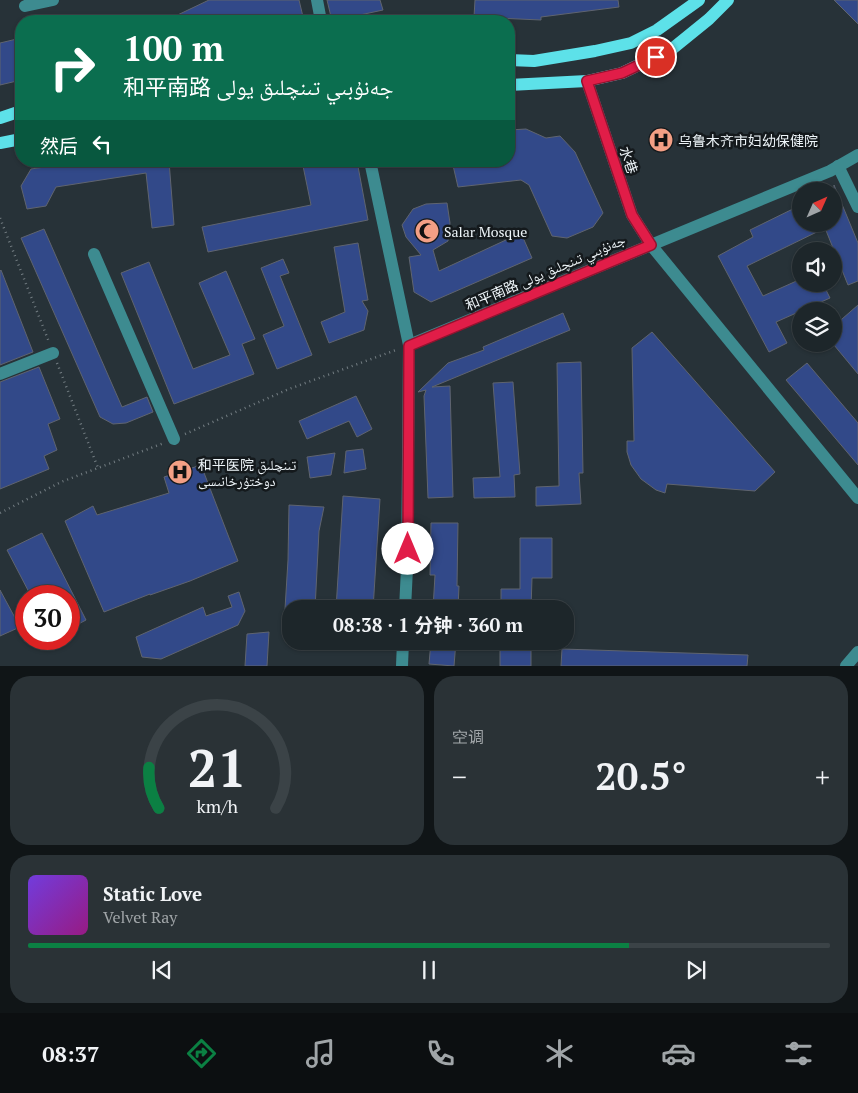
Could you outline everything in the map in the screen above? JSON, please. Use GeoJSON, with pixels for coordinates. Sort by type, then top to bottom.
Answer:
{"type":"FeatureCollection","features":[{"type":"Feature","properties":{"kind":"main road"},"geometry":{"type":"LineString","coordinates":[[515,60],[534,61],[631,43],[657,30],[700,0]]}},
{"type":"Feature","properties":{"kind":"main road"},"geometry":{"type":"LineString","coordinates":[[515,85],[587,81],[622,73],[672,49],[709,19],[728,0]]}},
{"type":"Feature","properties":{"kind":"main road"},"geometry":{"type":"LineString","coordinates":[[0,118],[15,113]]}},
{"type":"Feature","properties":{"kind":"main road"},"geometry":{"type":"LineString","coordinates":[[0,143],[15,140]]}},
{"type":"Feature","properties":{"kind":"street"},"geometry":{"type":"LineString","coordinates":[[25,6],[53,0]]}},
{"type":"Feature","properties":{"kind":"street"},"geometry":{"type":"LineString","coordinates":[[317,0],[320,15]]}},
{"type":"Feature","properties":{"kind":"street","name":"水巷"},"geometry":{"type":"LineString","coordinates":[[587,81],[632,215],[651,245],[858,498]]}},
{"type":"Feature","properties":{"kind":"street","name":"和平南路 جەنۇبىي تىنچلىق يولى"},"geometry":{"type":"LineString","coordinates":[[409,346],[838,166],[858,155]]}},
{"type":"Feature","properties":{"kind":"street"},"geometry":{"type":"LineString","coordinates":[[838,166],[858,207]]}},
{"type":"Feature","properties":{"kind":"street"},"geometry":{"type":"LineString","coordinates":[[371,167],[409,346],[405,600]]}},
{"type":"Feature","properties":{"kind":"street"},"geometry":{"type":"LineString","coordinates":[[94,254],[174,439]]}},
{"type":"Feature","properties":{"kind":"street"},"geometry":{"type":"LineString","coordinates":[[0,374],[53,353]]}},
{"type":"Feature","properties":{"kind":"street"},"geometry":{"type":"LineString","coordinates":[[402,666],[403,650]]}},
{"type":"Feature","properties":{"kind":"street"},"geometry":{"type":"LineString","coordinates":[[846,666],[858,652]]}},
{"type":"Feature","properties":{"kind":"path"},"geometry":{"type":"LineString","coordinates":[[0,513],[61,482],[174,439],[289,389],[409,346]]}},
{"type":"Feature","properties":{"kind":"building"},"geometry":{"type":"Polygon","coordinates":[[[209,0],[299,0],[303,15],[178,15],[209,0]]]}},
{"type":"Feature","properties":{"kind":"building"},"geometry":{"type":"Polygon","coordinates":[[[327,0],[380,0],[383,10],[360,15],[331,15],[327,0]]]}},
{"type":"Feature","properties":{"kind":"building"},"geometry":{"type":"Polygon","coordinates":[[[475,0],[618,0],[619,7],[541,17],[541,20],[515,19],[515,15],[474,15],[475,0]]]}},
{"type":"Feature","properties":{"kind":"building"},"geometry":{"type":"Polygon","coordinates":[[[834,0],[858,0],[858,24],[834,0]]]}},
{"type":"Feature","properties":{"kind":"building"},"geometry":{"type":"Polygon","coordinates":[[[15,39],[15,81],[0,85],[0,43],[15,39]]]}},
{"type":"Feature","properties":{"kind":"building"},"geometry":{"type":"Polygon","coordinates":[[[526,129],[546,138],[560,136],[575,152],[603,213],[593,227],[567,238],[552,236],[529,185],[521,180],[458,187],[453,167],[515,167],[515,130],[526,129]]]}},
{"type":"Feature","properties":{"kind":"building"},"geometry":{"type":"Polygon","coordinates":[[[45,167],[169,167],[174,225],[152,228],[146,173],[56,187],[46,206],[27,209],[21,186],[31,169],[45,167]]]}},
{"type":"Feature","properties":{"kind":"building"},"geometry":{"type":"Polygon","coordinates":[[[303,167],[358,167],[368,220],[208,252],[202,227],[311,205],[303,167]]]}},
{"type":"Feature","properties":{"kind":"building"},"geometry":{"type":"Polygon","coordinates":[[[447,203],[450,223],[448,241],[433,250],[439,271],[521,233],[532,258],[431,302],[414,292],[409,257],[421,255],[406,237],[402,225],[413,209],[426,204],[447,203]]]}},
{"type":"Feature","properties":{"kind":"building"},"geometry":{"type":"Polygon","coordinates":[[[842,204],[858,243],[858,281],[848,285],[842,270],[842,242],[831,242],[827,232],[842,232],[842,204]]]}},
{"type":"Feature","properties":{"kind":"building"},"geometry":{"type":"Polygon","coordinates":[[[792,209],[792,232],[817,232],[796,242],[792,242],[792,244],[747,266],[763,296],[792,283],[792,292],[827,292],[830,298],[821,302],[792,302],[792,315],[776,322],[787,343],[769,352],[718,256],[753,237],[750,230],[792,209]]]}},
{"type":"Feature","properties":{"kind":"building"},"geometry":{"type":"Polygon","coordinates":[[[44,229],[122,407],[147,397],[153,412],[126,423],[113,424],[100,417],[21,238],[44,229]]]}},
{"type":"Feature","properties":{"kind":"building"},"geometry":{"type":"Polygon","coordinates":[[[358,243],[368,300],[362,301],[368,311],[364,330],[329,343],[321,322],[345,312],[334,247],[358,243]]]}},
{"type":"Feature","properties":{"kind":"building"},"geometry":{"type":"Polygon","coordinates":[[[283,259],[289,273],[280,276],[312,355],[277,369],[263,335],[284,326],[261,268],[283,259]]]}},
{"type":"Feature","properties":{"kind":"building"},"geometry":{"type":"Polygon","coordinates":[[[149,262],[193,369],[230,355],[199,283],[226,271],[255,339],[242,344],[254,374],[174,404],[121,273],[149,262]]]}},
{"type":"Feature","properties":{"kind":"building"},"geometry":{"type":"Polygon","coordinates":[[[0,271],[33,352],[0,365],[0,271]]]}},
{"type":"Feature","properties":{"kind":"building"},"geometry":{"type":"Polygon","coordinates":[[[858,305],[858,374],[840,352],[842,352],[842,319],[858,305]]]}},
{"type":"Feature","properties":{"kind":"building"},"geometry":{"type":"Polygon","coordinates":[[[563,313],[570,330],[432,387],[450,386],[453,497],[428,498],[424,396],[426,390],[418,392],[448,363],[484,350],[483,347],[563,313]]]}},
{"type":"Feature","properties":{"kind":"building"},"geometry":{"type":"Polygon","coordinates":[[[652,332],[775,472],[755,491],[667,484],[665,493],[656,490],[641,479],[631,465],[627,452],[627,441],[634,441],[632,348],[652,332]]]}},
{"type":"Feature","properties":{"kind":"building"},"geometry":{"type":"Polygon","coordinates":[[[581,362],[583,473],[579,473],[581,504],[536,506],[536,487],[559,486],[557,363],[581,362]]]}},
{"type":"Feature","properties":{"kind":"building"},"geometry":{"type":"Polygon","coordinates":[[[807,363],[858,423],[858,465],[786,380],[807,363]]]}},
{"type":"Feature","properties":{"kind":"building"},"geometry":{"type":"Polygon","coordinates":[[[39,367],[60,419],[48,424],[57,450],[44,456],[49,469],[0,489],[0,382],[39,367]]]}},
{"type":"Feature","properties":{"kind":"building"},"geometry":{"type":"Polygon","coordinates":[[[513,382],[520,474],[514,475],[515,497],[474,498],[473,478],[500,477],[493,383],[513,382]]]}},
{"type":"Feature","properties":{"kind":"building"},"geometry":{"type":"Polygon","coordinates":[[[356,396],[372,429],[357,437],[349,421],[307,439],[299,421],[356,396]]]}},
{"type":"Feature","properties":{"kind":"building"},"geometry":{"type":"Polygon","coordinates":[[[363,449],[366,469],[344,473],[346,451],[363,449]]]}},
{"type":"Feature","properties":{"kind":"building"},"geometry":{"type":"Polygon","coordinates":[[[335,453],[331,475],[310,478],[307,457],[335,453]]]}},
{"type":"Feature","properties":{"kind":"building"},"geometry":{"type":"Polygon","coordinates":[[[201,465],[238,561],[190,581],[104,612],[65,521],[93,506],[97,515],[169,493],[164,477],[201,465]]]}},
{"type":"Feature","properties":{"kind":"building"},"geometry":{"type":"Polygon","coordinates":[[[343,496],[380,499],[374,600],[337,600],[343,496]]]}},
{"type":"Feature","properties":{"kind":"building"},"geometry":{"type":"Polygon","coordinates":[[[289,505],[324,507],[319,531],[315,600],[286,600],[289,505]]]}},
{"type":"Feature","properties":{"kind":"building"},"geometry":{"type":"Polygon","coordinates":[[[431,523],[458,523],[458,600],[434,600],[435,575],[430,575],[431,523]]]}},
{"type":"Feature","properties":{"kind":"building"},"geometry":{"type":"Polygon","coordinates":[[[42,533],[68,585],[25,585],[7,550],[42,533]]]}},
{"type":"Feature","properties":{"kind":"building"},"geometry":{"type":"Polygon","coordinates":[[[520,538],[552,538],[552,578],[532,578],[531,600],[501,600],[501,589],[520,589],[520,538]]]}},
{"type":"Feature","properties":{"kind":"building"},"geometry":{"type":"Polygon","coordinates":[[[0,590],[15,618],[15,629],[0,636],[0,590]]]}},
{"type":"Feature","properties":{"kind":"building"},"geometry":{"type":"Polygon","coordinates":[[[239,592],[245,611],[238,625],[161,659],[142,657],[136,637],[203,607],[206,616],[232,607],[228,596],[239,592]]]}},
{"type":"Feature","properties":{"kind":"building"},"geometry":{"type":"Polygon","coordinates":[[[80,608],[86,620],[80,623],[80,608]]]}},
{"type":"Feature","properties":{"kind":"building"},"geometry":{"type":"Polygon","coordinates":[[[269,632],[267,666],[245,666],[247,634],[269,632]]]}},
{"type":"Feature","properties":{"kind":"building"},"geometry":{"type":"Polygon","coordinates":[[[430,650],[455,650],[454,666],[429,664],[430,650]]]}},
{"type":"Feature","properties":{"kind":"building"},"geometry":{"type":"Polygon","coordinates":[[[500,650],[531,650],[531,666],[500,666],[500,650]]]}},
{"type":"Feature","properties":{"kind":"building"},"geometry":{"type":"Polygon","coordinates":[[[562,650],[748,655],[747,666],[561,666],[562,650]]]}},
{"type":"Feature","properties":{"kind":"place","name":"乌鲁木齐市妇幼保健院"},"geometry":{"type":"Point","coordinates":[661,140]}},
{"type":"Feature","properties":{"kind":"place","name":"Salar Mosque"},"geometry":{"type":"Point","coordinates":[427,231]}},
{"type":"Feature","properties":{"kind":"place","name":"和平医院 تىنچلىق دوختۇرخانىسى"},"geometry":{"type":"Point","coordinates":[180,472]}},
{"type":"Feature","properties":{"kind":"route"},"geometry":{"type":"LineString","coordinates":[[408,549],[409,346],[651,245],[632,215],[587,81],[622,73],[656,57]]}}]}
